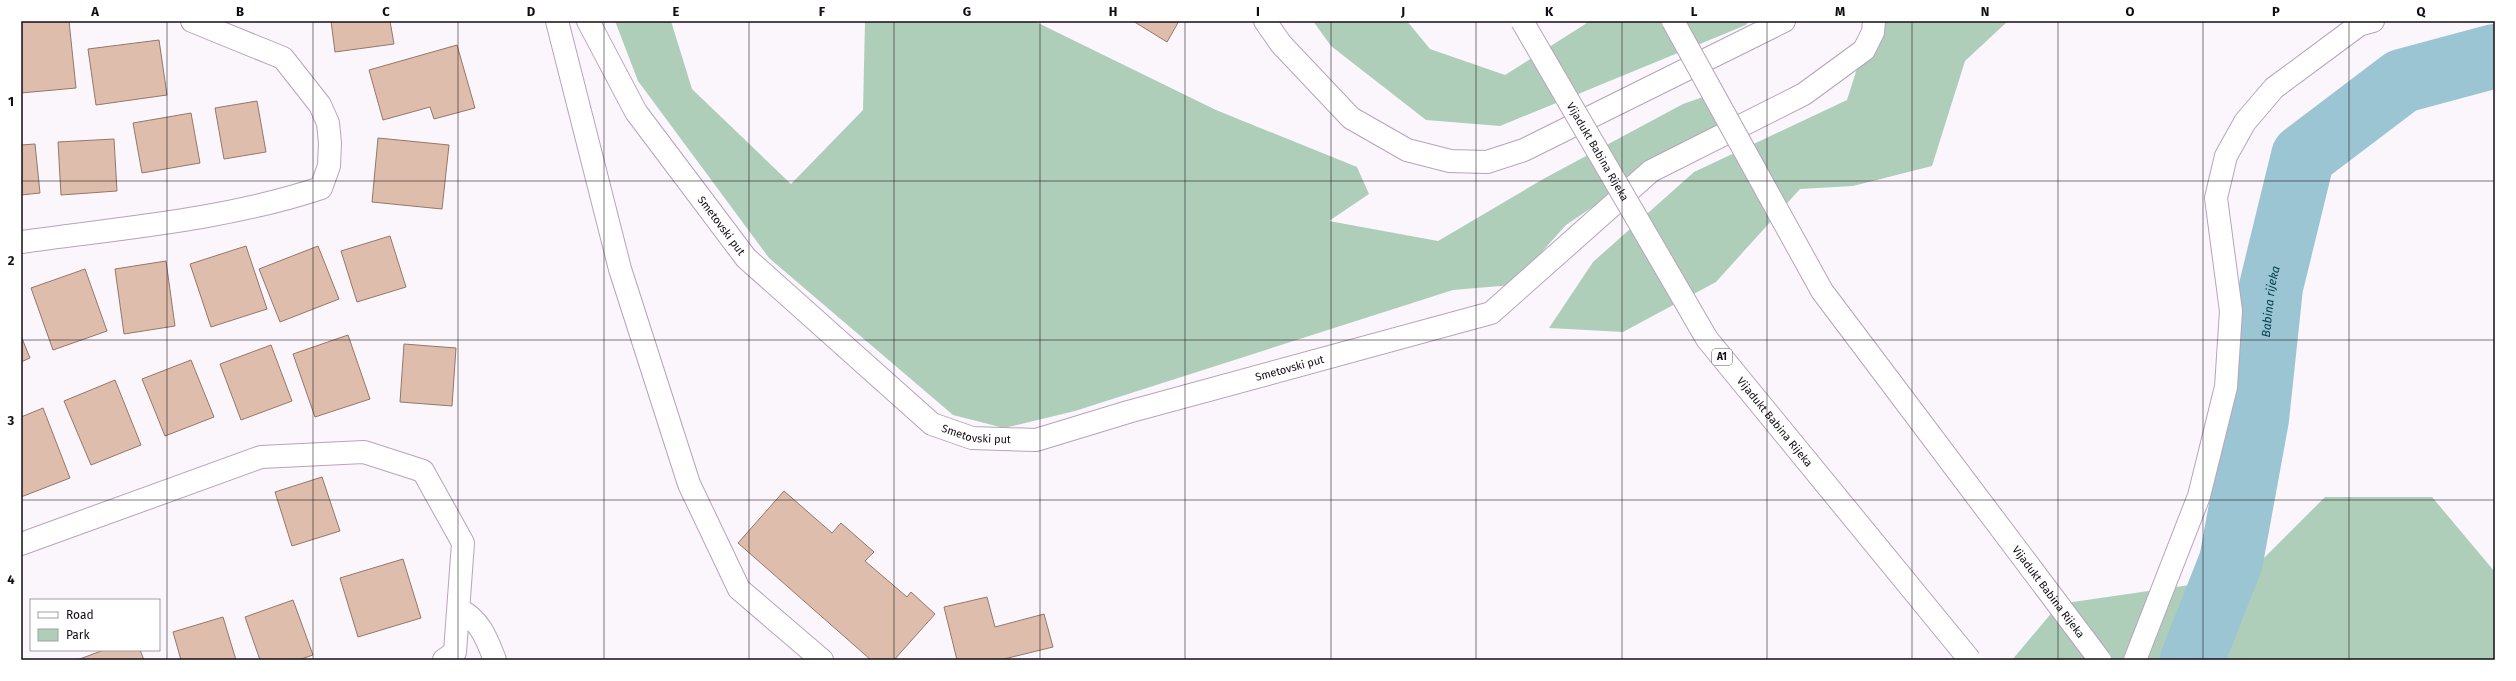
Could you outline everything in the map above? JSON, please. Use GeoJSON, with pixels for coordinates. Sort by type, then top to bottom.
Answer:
{"type":"FeatureCollection","features":[{"type":"Feature","properties":{"kind":"main road"},"geometry":{"type":"LineString","coordinates":[[21,242],[168,222],[268,204],[321,188],[329,166],[330,143],[328,122],[320,105],[283,58],[192,21]]}},
{"type":"Feature","properties":{"kind":"main road"},"geometry":{"type":"LineString","coordinates":[[557,21],[620,269],[689,484],[739,589],[822,660]]}},
{"type":"Feature","properties":{"kind":"main road","name":"Smetovski put"},"geometry":{"type":"LineString","coordinates":[[588,21],[636,112],[746,258],[932,424],[972,438],[1036,440],[1128,412],[1491,314],[1651,171],[1804,94],[1864,50],[1873,32],[1874,21]]}},
{"type":"Feature","properties":{"kind":"main road"},"geometry":{"type":"LineString","coordinates":[[1265,21],[1281,44],[1351,118],[1407,150],[1450,161],[1487,162],[1524,150],[1784,21]]}},
{"type":"Feature","properties":{"kind":"main road","name":"Vijadukt Babina Rijeka"},"geometry":{"type":"LineString","coordinates":[[1522,21],[1707,339],[1970,660]]}},
{"type":"Feature","properties":{"kind":"main road","name":"Vijadukt Babina Rijeka"},"geometry":{"type":"LineString","coordinates":[[1673,21],[1822,291],[2100,660]]}},
{"type":"Feature","properties":{"kind":"main road"},"geometry":{"type":"LineString","coordinates":[[2135,660],[2199,496],[2226,387],[2231,311],[2216,198],[2226,156],[2245,122],[2274,88],[2359,25],[2373,21]]}},
{"type":"Feature","properties":{"kind":"main road"},"geometry":{"type":"LineString","coordinates":[[21,544],[260,457],[364,452],[423,471],[463,543],[460,610],[452,657]]}},
{"type":"Feature","properties":{"kind":"main road"},"geometry":{"type":"LineString","coordinates":[[460,610],[471,616],[483,632],[495,660]]}},
{"type":"Feature","properties":{"kind":"green space"},"geometry":{"type":"Polygon","coordinates":[[[615,21],[671,21],[692,89],[791,184],[863,110],[865,21],[1034,21],[1216,110],[1357,167],[1369,194],[1329,221],[1438,241],[1545,178],[1683,104],[1720,91],[1737,113],[1693,139],[1566,225],[1512,285],[1453,290],[1075,411],[1004,428],[953,415],[769,258],[638,81],[615,21]]]}},
{"type":"Feature","properties":{"kind":"green space"},"geometry":{"type":"Polygon","coordinates":[[[1313,21],[1407,21],[1430,49],[1505,75],[1590,21],[1749,21],[1746,25],[1500,126],[1426,120],[1331,46],[1313,21]]]}},
{"type":"Feature","properties":{"kind":"green space"},"geometry":{"type":"Polygon","coordinates":[[[1872,21],[2008,21],[1965,61],[1932,166],[1853,186],[1800,189],[1716,282],[1623,332],[1549,328],[1593,262],[1694,172],[1847,100],[1872,21]]]}},
{"type":"Feature","properties":{"kind":"green space"},"geometry":{"type":"Polygon","coordinates":[[[2325,497],[2432,497],[2495,572],[2495,660],[2012,660],[2059,604],[2245,577],[2325,497]]]}},
{"type":"Feature","properties":{"kind":"building"},"geometry":{"type":"Polygon","coordinates":[[[21,21],[69,21],[76,88],[21,93],[21,21]]]}},
{"type":"Feature","properties":{"kind":"building"},"geometry":{"type":"Polygon","coordinates":[[[331,21],[390,21],[394,44],[335,52],[331,21]]]}},
{"type":"Feature","properties":{"kind":"building"},"geometry":{"type":"Polygon","coordinates":[[[1133,21],[1179,21],[1167,42],[1133,21]]]}},
{"type":"Feature","properties":{"kind":"building"},"geometry":{"type":"Polygon","coordinates":[[[159,40],[167,95],[96,105],[88,49],[159,40]]]}},
{"type":"Feature","properties":{"kind":"building"},"geometry":{"type":"Polygon","coordinates":[[[457,45],[475,108],[434,119],[430,107],[383,120],[369,70],[457,45]]]}},
{"type":"Feature","properties":{"kind":"building"},"geometry":{"type":"Polygon","coordinates":[[[257,101],[266,152],[224,159],[215,108],[257,101]]]}},
{"type":"Feature","properties":{"kind":"building"},"geometry":{"type":"Polygon","coordinates":[[[191,113],[200,163],[142,173],[133,123],[191,113]]]}},
{"type":"Feature","properties":{"kind":"building"},"geometry":{"type":"Polygon","coordinates":[[[378,138],[449,145],[442,209],[372,202],[378,138]]]}},
{"type":"Feature","properties":{"kind":"building"},"geometry":{"type":"Polygon","coordinates":[[[114,139],[117,191],[61,195],[58,142],[114,139]]]}},
{"type":"Feature","properties":{"kind":"building"},"geometry":{"type":"Polygon","coordinates":[[[35,144],[40,193],[21,195],[21,145],[35,144]]]}},
{"type":"Feature","properties":{"kind":"building"},"geometry":{"type":"Polygon","coordinates":[[[390,236],[406,287],[357,302],[341,251],[390,236]]]}},
{"type":"Feature","properties":{"kind":"building"},"geometry":{"type":"Polygon","coordinates":[[[246,246],[267,309],[211,327],[190,264],[246,246]]]}},
{"type":"Feature","properties":{"kind":"building"},"geometry":{"type":"Polygon","coordinates":[[[318,246],[339,299],[280,322],[259,269],[318,246]]]}},
{"type":"Feature","properties":{"kind":"building"},"geometry":{"type":"Polygon","coordinates":[[[166,261],[175,326],[124,334],[115,269],[166,261]]]}},
{"type":"Feature","properties":{"kind":"building"},"geometry":{"type":"Polygon","coordinates":[[[85,269],[107,331],[53,350],[31,288],[85,269]]]}},
{"type":"Feature","properties":{"kind":"building"},"geometry":{"type":"Polygon","coordinates":[[[348,335],[370,399],[315,417],[293,354],[348,335]]]}},
{"type":"Feature","properties":{"kind":"building"},"geometry":{"type":"Polygon","coordinates":[[[21,336],[30,358],[21,362],[21,336]]]}},
{"type":"Feature","properties":{"kind":"building"},"geometry":{"type":"Polygon","coordinates":[[[404,344],[456,348],[452,406],[400,402],[404,344]]]}},
{"type":"Feature","properties":{"kind":"building"},"geometry":{"type":"Polygon","coordinates":[[[271,345],[292,401],[241,420],[220,364],[271,345]]]}},
{"type":"Feature","properties":{"kind":"building"},"geometry":{"type":"Polygon","coordinates":[[[191,360],[214,417],[165,436],[142,379],[191,360]]]}},
{"type":"Feature","properties":{"kind":"building"},"geometry":{"type":"Polygon","coordinates":[[[115,380],[141,445],[91,465],[64,401],[115,380]]]}},
{"type":"Feature","properties":{"kind":"building"},"geometry":{"type":"Polygon","coordinates":[[[43,408],[70,478],[21,497],[21,417],[43,408]]]}},
{"type":"Feature","properties":{"kind":"building"},"geometry":{"type":"Polygon","coordinates":[[[322,477],[340,531],[292,546],[275,492],[322,477]]]}},
{"type":"Feature","properties":{"kind":"building"},"geometry":{"type":"Polygon","coordinates":[[[784,491],[832,533],[841,523],[874,552],[865,561],[907,597],[911,592],[935,614],[894,660],[871,660],[738,543],[784,491]]]}},
{"type":"Feature","properties":{"kind":"building"},"geometry":{"type":"Polygon","coordinates":[[[403,559],[421,618],[358,637],[340,578],[403,559]]]}},
{"type":"Feature","properties":{"kind":"building"},"geometry":{"type":"Polygon","coordinates":[[[987,597],[995,627],[1044,614],[1053,647],[1000,660],[957,660],[944,607],[987,597]]]}},
{"type":"Feature","properties":{"kind":"building"},"geometry":{"type":"Polygon","coordinates":[[[293,600],[313,655],[298,660],[260,660],[245,617],[293,600]]]}},
{"type":"Feature","properties":{"kind":"building"},"geometry":{"type":"Polygon","coordinates":[[[223,617],[236,660],[181,660],[173,632],[223,617]]]}},
{"type":"Feature","properties":{"kind":"building"},"geometry":{"type":"Polygon","coordinates":[[[101,651],[140,651],[144,660],[77,660],[101,651]]]}},
{"type":"Feature","properties":{"kind":"waterway","name":"Babina rijeka"},"geometry":{"type":"LineString","coordinates":[[2192,660],[2231,561],[2257,419],[2271,287],[2303,156],[2402,81],[2495,56]]}}]}
